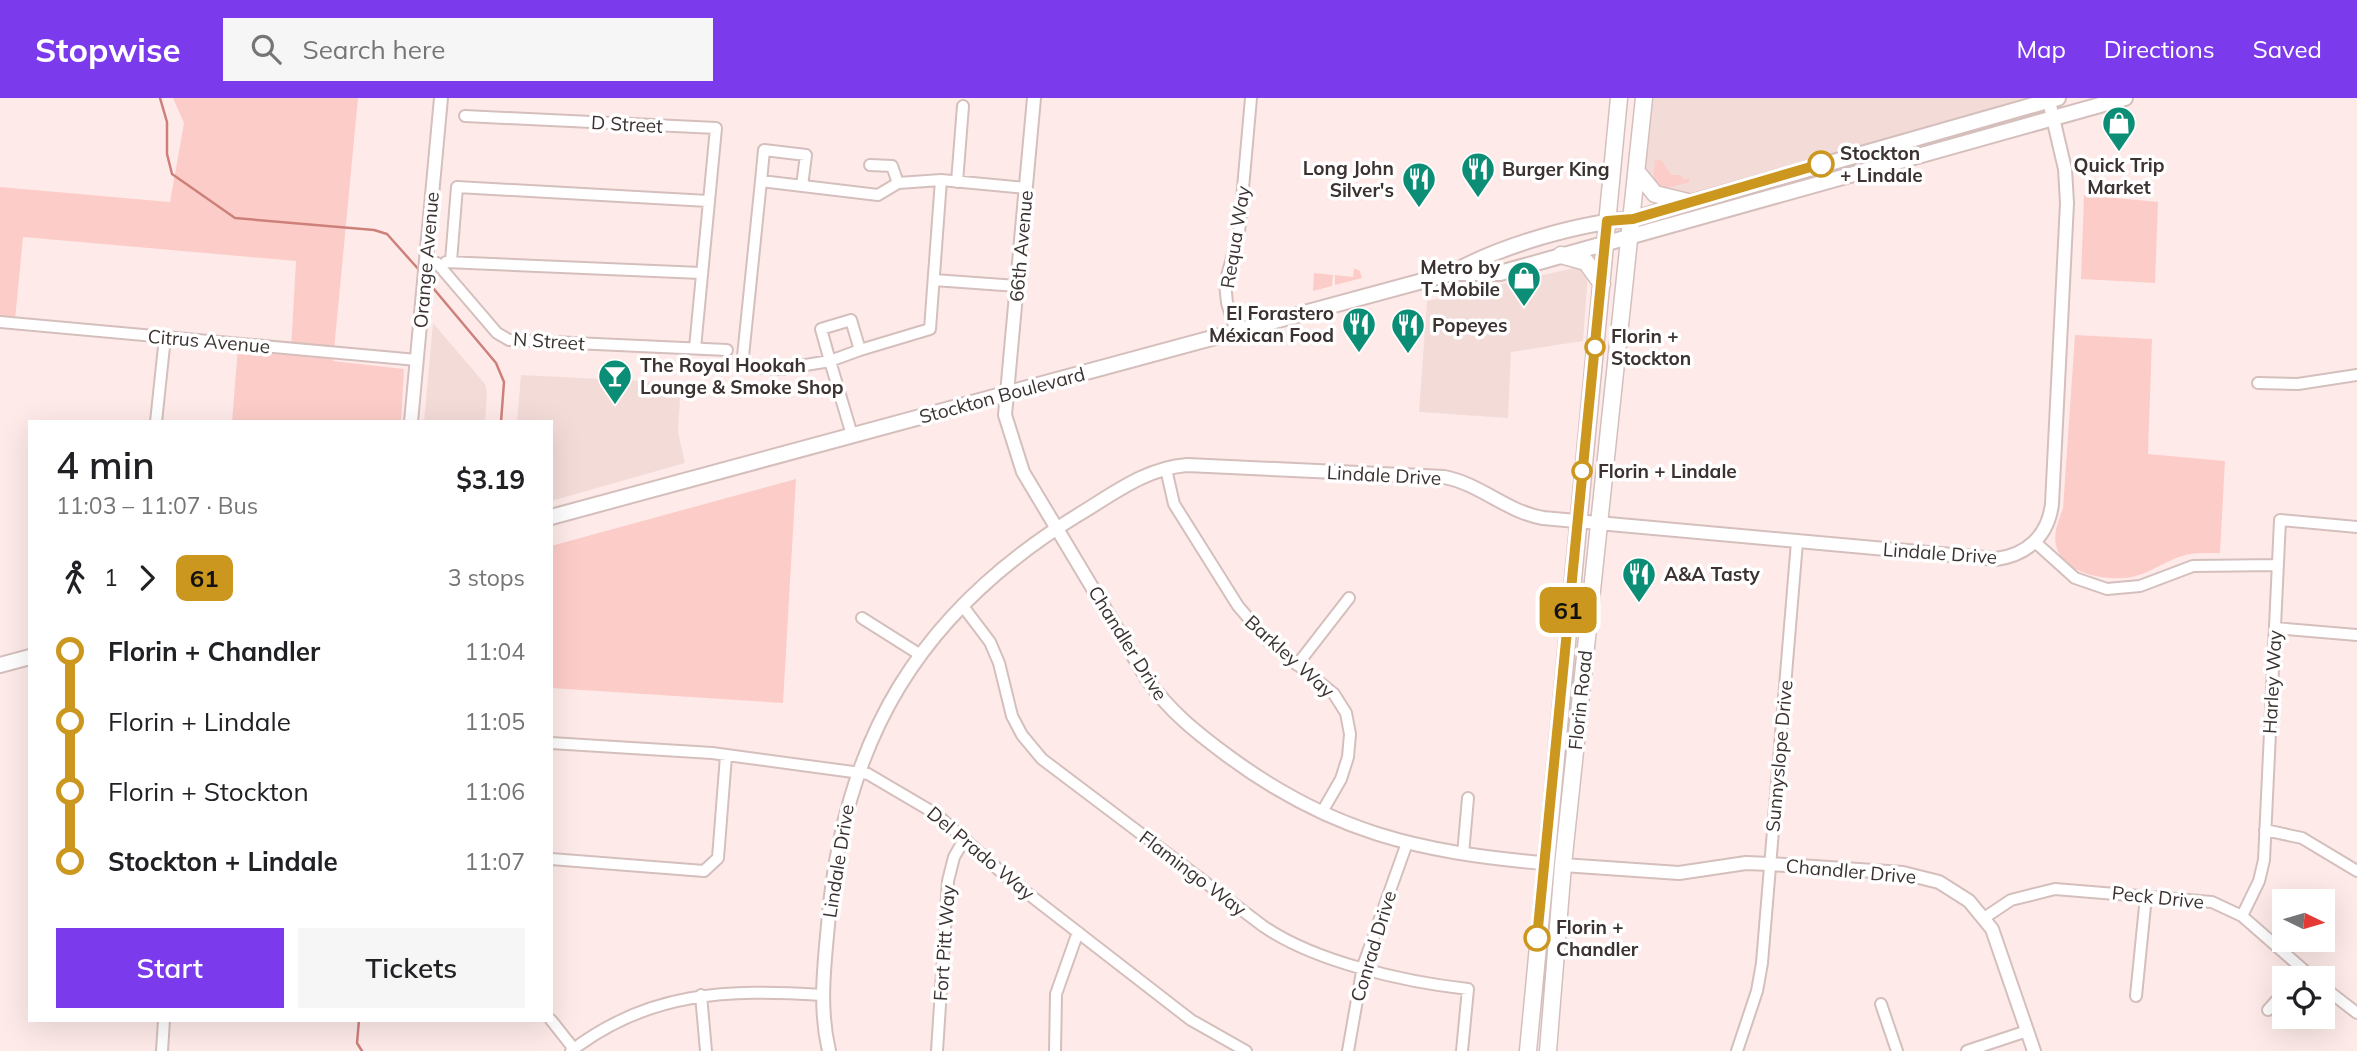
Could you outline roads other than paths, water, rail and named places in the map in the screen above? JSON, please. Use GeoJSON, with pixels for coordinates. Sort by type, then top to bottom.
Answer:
{"type":"FeatureCollection","features":[{"type":"Feature","properties":{"kind":"main road","name":"Florin Road"},"geometry":{"type":"LineString","coordinates":[[1528,1051],[1543,863],[1607,242],[1619,98]]}},
{"type":"Feature","properties":{"kind":"main road","name":"Florin Road"},"geometry":{"type":"LineString","coordinates":[[1548,1051],[1563,865],[1644,98]]}},
{"type":"Feature","properties":{"kind":"main road","name":"Stockton Boulevard"},"geometry":{"type":"LineString","coordinates":[[1452,273],[1500,273],[2125,98]]}},
{"type":"Feature","properties":{"kind":"main road","name":"Stockton Boulevard"},"geometry":{"type":"LineString","coordinates":[[553,516],[1452,273],[1484,255],[1607,221],[1633,219],[2053,99]]}},
{"type":"Feature","properties":{"kind":"main road"},"geometry":{"type":"LineString","coordinates":[[1637,172],[1655,194],[1688,202]]}},
{"type":"Feature","properties":{"kind":"main road"},"geometry":{"type":"LineString","coordinates":[[1561,255],[1586,262],[1602,284]]}},
{"type":"Feature","properties":{"kind":"main road"},"geometry":{"type":"LineString","coordinates":[[0,665],[28,658]]}},
{"type":"Feature","properties":{"kind":"main road"},"geometry":{"type":"LineString","coordinates":[[1547,836],[1563,865]]}},
{"type":"Feature","properties":{"kind":"main road"},"geometry":{"type":"LineString","coordinates":[[1543,863],[1561,890]]}},
{"type":"Feature","properties":{"kind":"street","name":"Orange Avenue"},"geometry":{"type":"LineString","coordinates":[[411,420],[423,297],[429,265],[442,98]]}},
{"type":"Feature","properties":{"kind":"street","name":"66th Avenue"},"geometry":{"type":"LineString","coordinates":[[1007,394],[1034,98]]}},
{"type":"Feature","properties":{"kind":"street","name":"Requa Way"},"geometry":{"type":"LineString","coordinates":[[1237,332],[1227,303],[1224,283],[1239,233],[1251,98]]}},
{"type":"Feature","properties":{"kind":"street"},"geometry":{"type":"LineString","coordinates":[[2053,99],[2054,118],[2065,169],[2067,203],[2052,504],[2047,525],[2035,542],[2075,578],[2107,589],[2140,586],[2193,566],[2278,565]]}},
{"type":"Feature","properties":{"kind":"street"},"geometry":{"type":"LineString","coordinates":[[957,182],[963,106]]}},
{"type":"Feature","properties":{"kind":"street","name":"D Street"},"geometry":{"type":"LineString","coordinates":[[465,116],[716,128],[708,201]]}},
{"type":"Feature","properties":{"kind":"street"},"geometry":{"type":"LineString","coordinates":[[802,186],[806,155],[764,150],[742,366],[781,369],[830,361],[930,329],[941,180]]}},
{"type":"Feature","properties":{"kind":"street"},"geometry":{"type":"LineString","coordinates":[[870,164],[892,166],[898,183]]}},
{"type":"Feature","properties":{"kind":"street"},"geometry":{"type":"LineString","coordinates":[[761,181],[878,195],[898,183],[941,180],[1026,188]]}},
{"type":"Feature","properties":{"kind":"street"},"geometry":{"type":"LineString","coordinates":[[452,261],[457,187],[708,201],[695,348]]}},
{"type":"Feature","properties":{"kind":"street"},"geometry":{"type":"LineString","coordinates":[[429,265],[452,261],[701,273]]}},
{"type":"Feature","properties":{"kind":"street","name":"N Street"},"geometry":{"type":"LineString","coordinates":[[429,265],[497,333],[509,340],[727,350]]}},
{"type":"Feature","properties":{"kind":"street"},"geometry":{"type":"LineString","coordinates":[[933,280],[1017,286]]}},
{"type":"Feature","properties":{"kind":"street"},"geometry":{"type":"LineString","coordinates":[[852,435],[821,330],[851,320],[860,350]]}},
{"type":"Feature","properties":{"kind":"street","name":"Citrus Avenue"},"geometry":{"type":"LineString","coordinates":[[0,322],[417,360]]}},
{"type":"Feature","properties":{"kind":"street"},"geometry":{"type":"LineString","coordinates":[[156,420],[165,337]]}},
{"type":"Feature","properties":{"kind":"street"},"geometry":{"type":"LineString","coordinates":[[2259,383],[2298,384],[2357,375]]}},
{"type":"Feature","properties":{"kind":"street","name":"Chandler Drive"},"geometry":{"type":"LineString","coordinates":[[1007,394],[1005,415],[1023,472],[1147,679],[1169,707],[1195,732],[1295,802],[1322,812],[1349,827],[1407,843],[1463,854],[1543,863]]}},
{"type":"Feature","properties":{"kind":"street","name":"Lindale Drive"},"geometry":{"type":"LineString","coordinates":[[829,1051],[822,995],[833,869],[857,771],[884,712],[919,654],[962,605],[1004,566],[1056,528],[1140,478],[1187,465],[1444,477],[1476,486],[1522,513],[1577,522],[1996,559],[2018,554],[2035,542]]}},
{"type":"Feature","properties":{"kind":"street","name":"Barkley Way"},"geometry":{"type":"LineString","coordinates":[[1166,469],[1174,504],[1238,606],[1268,641],[1334,694],[1349,723],[1350,745],[1345,768],[1322,812]]}},
{"type":"Feature","properties":{"kind":"street","name":"Harley Way"},"geometry":{"type":"LineString","coordinates":[[2242,916],[2259,881],[2265,830],[2280,520],[2357,527]]}},
{"type":"Feature","properties":{"kind":"street","name":"Sunnyslope Drive"},"geometry":{"type":"LineString","coordinates":[[1737,1051],[1760,977],[1797,542]]}},
{"type":"Feature","properties":{"kind":"street"},"geometry":{"type":"LineString","coordinates":[[1297,665],[1349,598]]}},
{"type":"Feature","properties":{"kind":"street","name":"Flamingo Way"},"geometry":{"type":"LineString","coordinates":[[962,605],[990,642],[999,663],[1012,716],[1022,735],[1042,759],[1273,932],[1314,952],[1406,980],[1468,989],[1462,1051]]}},
{"type":"Feature","properties":{"kind":"street"},"geometry":{"type":"LineString","coordinates":[[862,618],[919,654]]}},
{"type":"Feature","properties":{"kind":"street"},"geometry":{"type":"LineString","coordinates":[[2275,628],[2357,635]]}},
{"type":"Feature","properties":{"kind":"street","name":"Del Prado Way"},"geometry":{"type":"LineString","coordinates":[[553,743],[726,756],[857,771],[914,799],[965,838],[1009,878],[1191,1020],[1242,1050]]}},
{"type":"Feature","properties":{"kind":"street"},"geometry":{"type":"LineString","coordinates":[[553,859],[704,871],[718,858],[726,756]]}},
{"type":"Feature","properties":{"kind":"street"},"geometry":{"type":"LineString","coordinates":[[1463,854],[1468,798]]}},
{"type":"Feature","properties":{"kind":"street"},"geometry":{"type":"LineString","coordinates":[[2265,830],[2281,831],[2302,838],[2357,871]]}},
{"type":"Feature","properties":{"kind":"street","name":"Fort Pitt Way"},"geometry":{"type":"LineString","coordinates":[[937,1051],[948,881],[954,857],[965,838]]}},
{"type":"Feature","properties":{"kind":"street","name":"Conrad Drive"},"geometry":{"type":"LineString","coordinates":[[1348,1051],[1363,966],[1407,843]]}},
{"type":"Feature","properties":{"kind":"street","name":"Chandler Drive"},"geometry":{"type":"LineString","coordinates":[[1563,865],[1679,873],[1746,863],[1903,873],[1928,878],[1959,894],[1984,918],[2001,951],[2034,1051]]}},
{"type":"Feature","properties":{"kind":"street","name":"Peck Drive"},"geometry":{"type":"LineString","coordinates":[[1984,918],[2011,900],[2055,889],[2212,902],[2242,916],[2291,966]]}},
{"type":"Feature","properties":{"kind":"street"},"geometry":{"type":"LineString","coordinates":[[2136,996],[2146,896]]}},
{"type":"Feature","properties":{"kind":"street"},"geometry":{"type":"LineString","coordinates":[[1055,1051],[1056,995],[1078,932]]}},
{"type":"Feature","properties":{"kind":"street"},"geometry":{"type":"LineString","coordinates":[[552,1022],[572,1050],[642,1011],[701,995],[757,991],[822,995]]}},
{"type":"Feature","properties":{"kind":"street"},"geometry":{"type":"LineString","coordinates":[[701,995],[706,1051]]}},
{"type":"Feature","properties":{"kind":"street"},"geometry":{"type":"LineString","coordinates":[[2335,996],[2357,1013]]}},
{"type":"Feature","properties":{"kind":"street"},"geometry":{"type":"LineString","coordinates":[[1881,1004],[1897,1051]]}},
{"type":"Feature","properties":{"kind":"street"},"geometry":{"type":"LineString","coordinates":[[2268,1010],[2272,1006]]}},
{"type":"Feature","properties":{"kind":"street"},"geometry":{"type":"LineString","coordinates":[[162,1051],[164,1022]]}},
{"type":"Feature","properties":{"kind":"street"},"geometry":{"type":"LineString","coordinates":[[1967,1051],[2027,1031]]}},
{"type":"Feature","properties":{"kind":"waterway"},"geometry":{"type":"LineString","coordinates":[[160,98],[167,122],[167,154],[172,174],[235,218],[374,230],[387,234],[420,271]]}},
{"type":"Feature","properties":{"kind":"waterway"},"geometry":{"type":"LineString","coordinates":[[428,282],[496,363],[504,382],[501,420]]}},
{"type":"Feature","properties":{"kind":"waterway"},"geometry":{"type":"LineString","coordinates":[[359,1022],[357,1043],[362,1051]]}},
{"type":"Feature","properties":{"kind":"place","name":"Quick Trip Market"},"geometry":{"type":"Point","coordinates":[2119,153]}},
{"type":"Feature","properties":{"kind":"place","name":"Stockton + Lindale"},"geometry":{"type":"Point","coordinates":[1821,164]}},
{"type":"Feature","properties":{"kind":"place","name":"Burger King"},"geometry":{"type":"Point","coordinates":[1478,199]}},
{"type":"Feature","properties":{"kind":"place","name":"Long John Silver's"},"geometry":{"type":"Point","coordinates":[1419,209]}},
{"type":"Feature","properties":{"kind":"place","name":"Metro by T-Mobile"},"geometry":{"type":"Point","coordinates":[1524,308]}},
{"type":"Feature","properties":{"kind":"place","name":"Florin + Stockton"},"geometry":{"type":"Point","coordinates":[1595,347]}},
{"type":"Feature","properties":{"kind":"place","name":"El Forastero Méxican Food"},"geometry":{"type":"Point","coordinates":[1359,354]}},
{"type":"Feature","properties":{"kind":"place","name":"Popeyes"},"geometry":{"type":"Point","coordinates":[1408,355]}},
{"type":"Feature","properties":{"kind":"place","name":"The Royal Hookah Lounge & Smoke Shop"},"geometry":{"type":"Point","coordinates":[615,406]}},
{"type":"Feature","properties":{"kind":"place","name":"Florin + Lindale"},"geometry":{"type":"Point","coordinates":[1582,471]}},
{"type":"Feature","properties":{"kind":"place","name":"A&A Tasty"},"geometry":{"type":"Point","coordinates":[1639,604]}},
{"type":"Feature","properties":{"kind":"place","name":"Florin + Chandler"},"geometry":{"type":"Point","coordinates":[1537,938]}}]}
